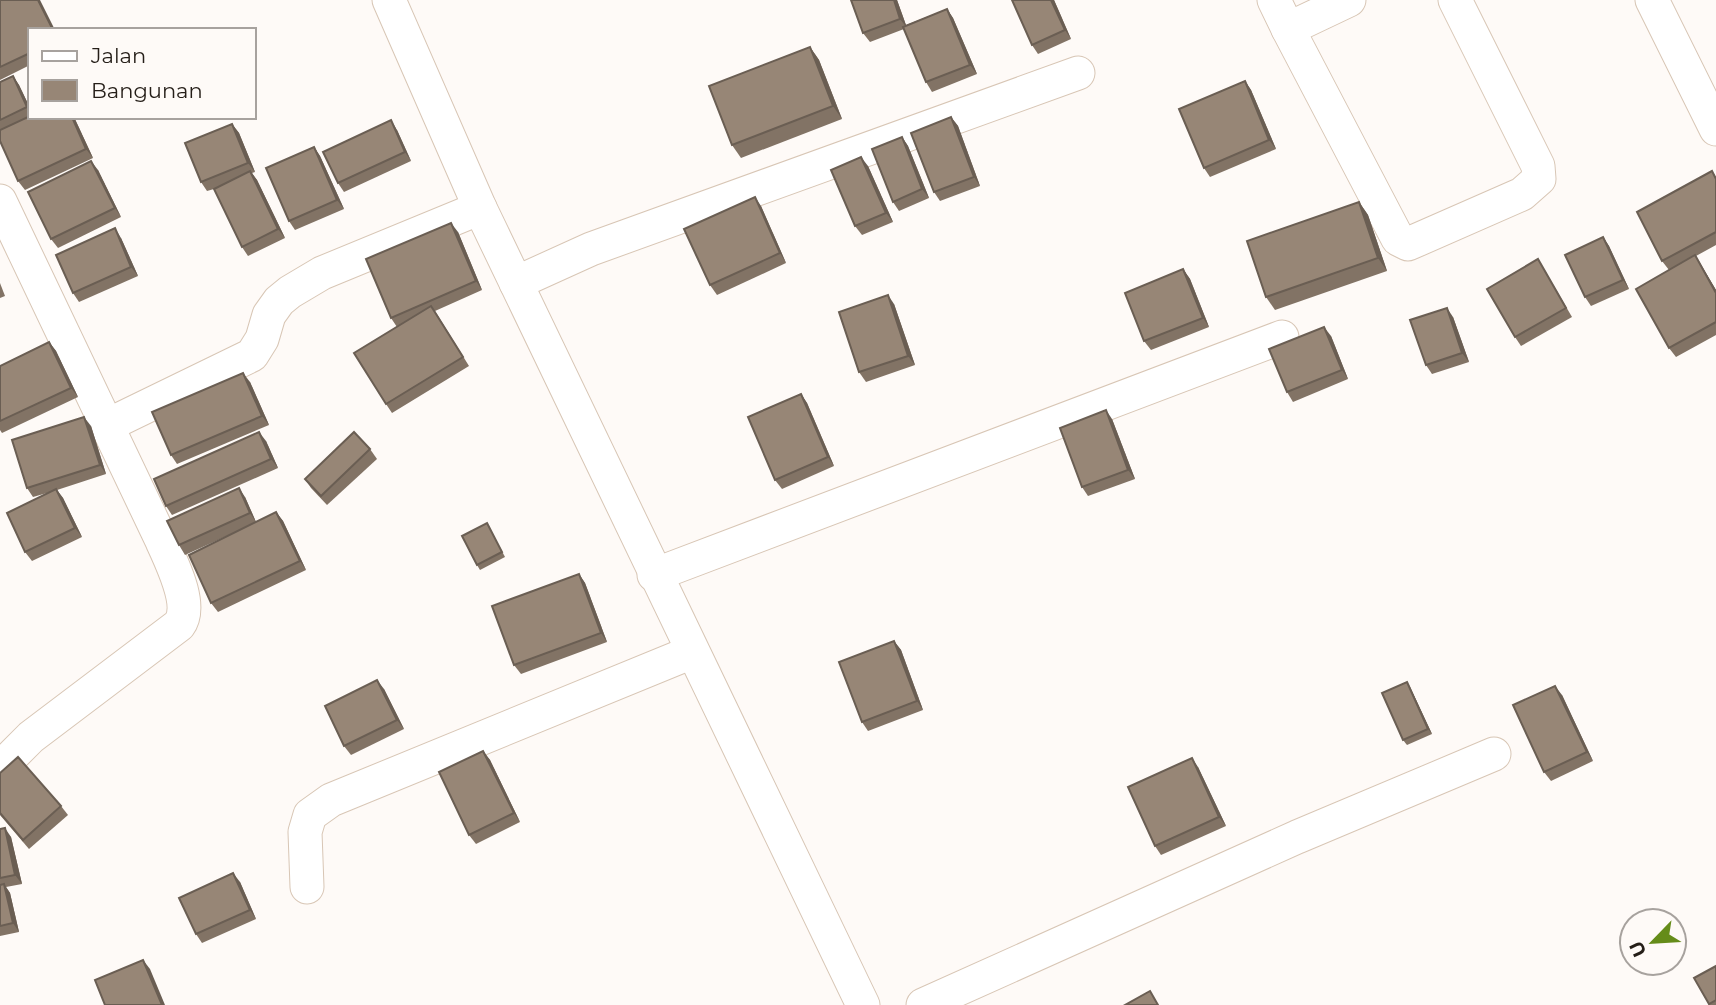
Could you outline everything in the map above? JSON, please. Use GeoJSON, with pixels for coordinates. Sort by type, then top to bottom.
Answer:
{"type":"FeatureCollection","features":[{"type":"Feature","properties":{"kind":"street"},"geometry":{"type":"LineString","coordinates":[[389,0],[480,208],[654,575],[863,1005]]}},
{"type":"Feature","properties":{"kind":"street"},"geometry":{"type":"LineString","coordinates":[[1349,0],[1281,14],[1398,239],[1408,244],[1522,194],[1539,179],[1538,166],[1455,0]]}},
{"type":"Feature","properties":{"kind":"street"},"geometry":{"type":"LineString","coordinates":[[1652,0],[1716,129]]}},
{"type":"Feature","properties":{"kind":"street"},"geometry":{"type":"LineString","coordinates":[[516,283],[592,249],[1078,73]]}},
{"type":"Feature","properties":{"kind":"street"},"geometry":{"type":"LineString","coordinates":[[0,201],[162,541],[179,584],[186,612],[179,625],[31,737],[0,768]]}},
{"type":"Feature","properties":{"kind":"street"},"geometry":{"type":"LineString","coordinates":[[108,425],[252,355],[258,348],[269,315],[279,302],[322,273],[480,208]]}},
{"type":"Feature","properties":{"kind":"street"},"geometry":{"type":"LineString","coordinates":[[654,575],[1282,337]]}},
{"type":"Feature","properties":{"kind":"street"},"geometry":{"type":"LineString","coordinates":[[307,887],[305,832],[310,815],[331,800],[692,652]]}},
{"type":"Feature","properties":{"kind":"street"},"geometry":{"type":"LineString","coordinates":[[923,1005],[1297,837],[1494,754]]}},
{"type":"Feature","properties":{"kind":"building"},"geometry":{"type":"Polygon","coordinates":[[[0,0],[38,0],[52,28],[28,28],[28,54],[0,67],[0,0]]]}},
{"type":"Feature","properties":{"kind":"building"},"geometry":{"type":"Polygon","coordinates":[[[851,0],[894,0],[900,19],[863,33],[851,0]]]}},
{"type":"Feature","properties":{"kind":"building"},"geometry":{"type":"Polygon","coordinates":[[[1012,0],[1051,0],[1065,30],[1032,45],[1012,0]]]}},
{"type":"Feature","properties":{"kind":"building"},"geometry":{"type":"Polygon","coordinates":[[[947,9],[970,65],[926,82],[903,27],[947,9]]]}},
{"type":"Feature","properties":{"kind":"building"},"geometry":{"type":"Polygon","coordinates":[[[810,47],[833,106],[732,145],[709,86],[810,47]]]}},
{"type":"Feature","properties":{"kind":"building"},"geometry":{"type":"Polygon","coordinates":[[[13,76],[27,107],[0,120],[0,82],[13,76]]]}},
{"type":"Feature","properties":{"kind":"building"},"geometry":{"type":"Polygon","coordinates":[[[1245,81],[1269,140],[1204,168],[1179,109],[1245,81]]]}},
{"type":"Feature","properties":{"kind":"building"},"geometry":{"type":"Polygon","coordinates":[[[28,117],[73,119],[86,149],[18,181],[0,141],[0,130],[28,117]]]}},
{"type":"Feature","properties":{"kind":"building"},"geometry":{"type":"Polygon","coordinates":[[[951,117],[974,177],[934,192],[911,133],[951,117]]]}},
{"type":"Feature","properties":{"kind":"building"},"geometry":{"type":"Polygon","coordinates":[[[391,120],[405,152],[338,183],[323,152],[391,120]]]}},
{"type":"Feature","properties":{"kind":"building"},"geometry":{"type":"Polygon","coordinates":[[[232,124],[248,163],[201,182],[185,143],[232,124]]]}},
{"type":"Feature","properties":{"kind":"building"},"geometry":{"type":"Polygon","coordinates":[[[902,137],[922,189],[893,202],[872,149],[902,137]]]}},
{"type":"Feature","properties":{"kind":"building"},"geometry":{"type":"Polygon","coordinates":[[[314,147],[337,200],[289,221],[266,168],[314,147]]]}},
{"type":"Feature","properties":{"kind":"building"},"geometry":{"type":"Polygon","coordinates":[[[861,157],[886,213],[855,226],[831,170],[861,157]]]}},
{"type":"Feature","properties":{"kind":"building"},"geometry":{"type":"Polygon","coordinates":[[[91,161],[115,208],[51,239],[28,192],[91,161]]]}},
{"type":"Feature","properties":{"kind":"building"},"geometry":{"type":"Polygon","coordinates":[[[250,171],[278,229],[242,247],[214,189],[250,171]]]}},
{"type":"Feature","properties":{"kind":"building"},"geometry":{"type":"Polygon","coordinates":[[[1712,171],[1716,179],[1716,232],[1662,261],[1637,212],[1712,171]]]}},
{"type":"Feature","properties":{"kind":"building"},"geometry":{"type":"Polygon","coordinates":[[[755,197],[780,253],[710,285],[684,229],[755,197]]]}},
{"type":"Feature","properties":{"kind":"building"},"geometry":{"type":"Polygon","coordinates":[[[1359,202],[1378,258],[1266,297],[1247,241],[1359,202]]]}},
{"type":"Feature","properties":{"kind":"building"},"geometry":{"type":"Polygon","coordinates":[[[451,223],[476,281],[391,318],[366,259],[451,223]]]}},
{"type":"Feature","properties":{"kind":"building"},"geometry":{"type":"Polygon","coordinates":[[[115,228],[131,267],[73,293],[56,255],[115,228]]]}},
{"type":"Feature","properties":{"kind":"building"},"geometry":{"type":"Polygon","coordinates":[[[1603,237],[1623,280],[1585,297],[1565,255],[1603,237]]]}},
{"type":"Feature","properties":{"kind":"building"},"geometry":{"type":"Polygon","coordinates":[[[1695,255],[1716,293],[1716,322],[1669,348],[1636,289],[1695,255]]]}},
{"type":"Feature","properties":{"kind":"building"},"geometry":{"type":"Polygon","coordinates":[[[1538,259],[1566,308],[1515,337],[1487,289],[1538,259]]]}},
{"type":"Feature","properties":{"kind":"building"},"geometry":{"type":"Polygon","coordinates":[[[1183,269],[1203,318],[1144,341],[1125,293],[1183,269]]]}},
{"type":"Feature","properties":{"kind":"building"},"geometry":{"type":"Polygon","coordinates":[[[888,295],[908,356],[859,372],[839,312],[888,295]]]}},
{"type":"Feature","properties":{"kind":"building"},"geometry":{"type":"Polygon","coordinates":[[[431,306],[463,357],[386,404],[354,353],[431,306]]]}},
{"type":"Feature","properties":{"kind":"building"},"geometry":{"type":"Polygon","coordinates":[[[1447,308],[1462,353],[1426,365],[1410,320],[1447,308]]]}},
{"type":"Feature","properties":{"kind":"building"},"geometry":{"type":"Polygon","coordinates":[[[1324,327],[1342,370],[1287,392],[1269,349],[1324,327]]]}},
{"type":"Feature","properties":{"kind":"building"},"geometry":{"type":"Polygon","coordinates":[[[49,342],[71,388],[0,421],[0,366],[49,342]]]}},
{"type":"Feature","properties":{"kind":"building"},"geometry":{"type":"Polygon","coordinates":[[[243,373],[262,416],[171,455],[152,412],[243,373]]]}},
{"type":"Feature","properties":{"kind":"building"},"geometry":{"type":"Polygon","coordinates":[[[801,394],[828,457],[775,480],[748,417],[801,394]]]}},
{"type":"Feature","properties":{"kind":"building"},"geometry":{"type":"Polygon","coordinates":[[[1106,410],[1128,470],[1082,487],[1060,428],[1106,410]]]}},
{"type":"Feature","properties":{"kind":"building"},"geometry":{"type":"Polygon","coordinates":[[[84,417],[100,465],[27,488],[12,440],[84,417]]]}},
{"type":"Feature","properties":{"kind":"building"},"geometry":{"type":"Polygon","coordinates":[[[259,432],[271,459],[166,506],[154,479],[259,432]]]}},
{"type":"Feature","properties":{"kind":"building"},"geometry":{"type":"Polygon","coordinates":[[[354,432],[370,449],[321,496],[305,479],[354,432]]]}},
{"type":"Feature","properties":{"kind":"building"},"geometry":{"type":"Polygon","coordinates":[[[239,488],[250,513],[179,545],[167,521],[239,488]]]}},
{"type":"Feature","properties":{"kind":"building"},"geometry":{"type":"Polygon","coordinates":[[[56,489],[75,528],[25,552],[7,513],[56,489]]]}},
{"type":"Feature","properties":{"kind":"building"},"geometry":{"type":"Polygon","coordinates":[[[276,512],[300,561],[211,603],[189,555],[276,512]]]}},
{"type":"Feature","properties":{"kind":"building"},"geometry":{"type":"Polygon","coordinates":[[[487,523],[502,552],[477,565],[462,536],[487,523]]]}},
{"type":"Feature","properties":{"kind":"building"},"geometry":{"type":"Polygon","coordinates":[[[579,574],[601,633],[514,665],[492,606],[579,574]]]}},
{"type":"Feature","properties":{"kind":"building"},"geometry":{"type":"Polygon","coordinates":[[[894,641],[917,701],[862,722],[839,662],[894,641]]]}},
{"type":"Feature","properties":{"kind":"building"},"geometry":{"type":"Polygon","coordinates":[[[377,680],[397,720],[344,746],[325,706],[377,680]]]}},
{"type":"Feature","properties":{"kind":"building"},"geometry":{"type":"Polygon","coordinates":[[[1407,682],[1428,729],[1403,740],[1382,693],[1407,682]]]}},
{"type":"Feature","properties":{"kind":"building"},"geometry":{"type":"Polygon","coordinates":[[[1555,686],[1587,752],[1544,772],[1513,705],[1555,686]]]}},
{"type":"Feature","properties":{"kind":"building"},"geometry":{"type":"Polygon","coordinates":[[[483,751],[514,813],[469,835],[439,772],[483,751]]]}},
{"type":"Feature","properties":{"kind":"building"},"geometry":{"type":"Polygon","coordinates":[[[18,757],[61,806],[23,840],[0,813],[0,773],[18,757]]]}},
{"type":"Feature","properties":{"kind":"building"},"geometry":{"type":"Polygon","coordinates":[[[1192,758],[1219,817],[1155,846],[1128,787],[1192,758]]]}},
{"type":"Feature","properties":{"kind":"building"},"geometry":{"type":"Polygon","coordinates":[[[5,828],[15,875],[0,878],[0,829],[5,828]]]}},
{"type":"Feature","properties":{"kind":"building"},"geometry":{"type":"Polygon","coordinates":[[[233,873],[250,910],[196,934],[179,898],[233,873]]]}},
{"type":"Feature","properties":{"kind":"building"},"geometry":{"type":"Polygon","coordinates":[[[4,884],[13,923],[0,926],[0,885],[4,884]]]}},
{"type":"Feature","properties":{"kind":"building"},"geometry":{"type":"Polygon","coordinates":[[[143,960],[162,1005],[105,1005],[95,980],[143,960]]]}},
{"type":"Feature","properties":{"kind":"building"},"geometry":{"type":"Polygon","coordinates":[[[1716,966],[1716,1000],[1709,1004],[1694,978],[1716,966]]]}},
{"type":"Feature","properties":{"kind":"building"},"geometry":{"type":"Polygon","coordinates":[[[1150,991],[1158,1005],[1125,1005],[1150,991]]]}}]}
